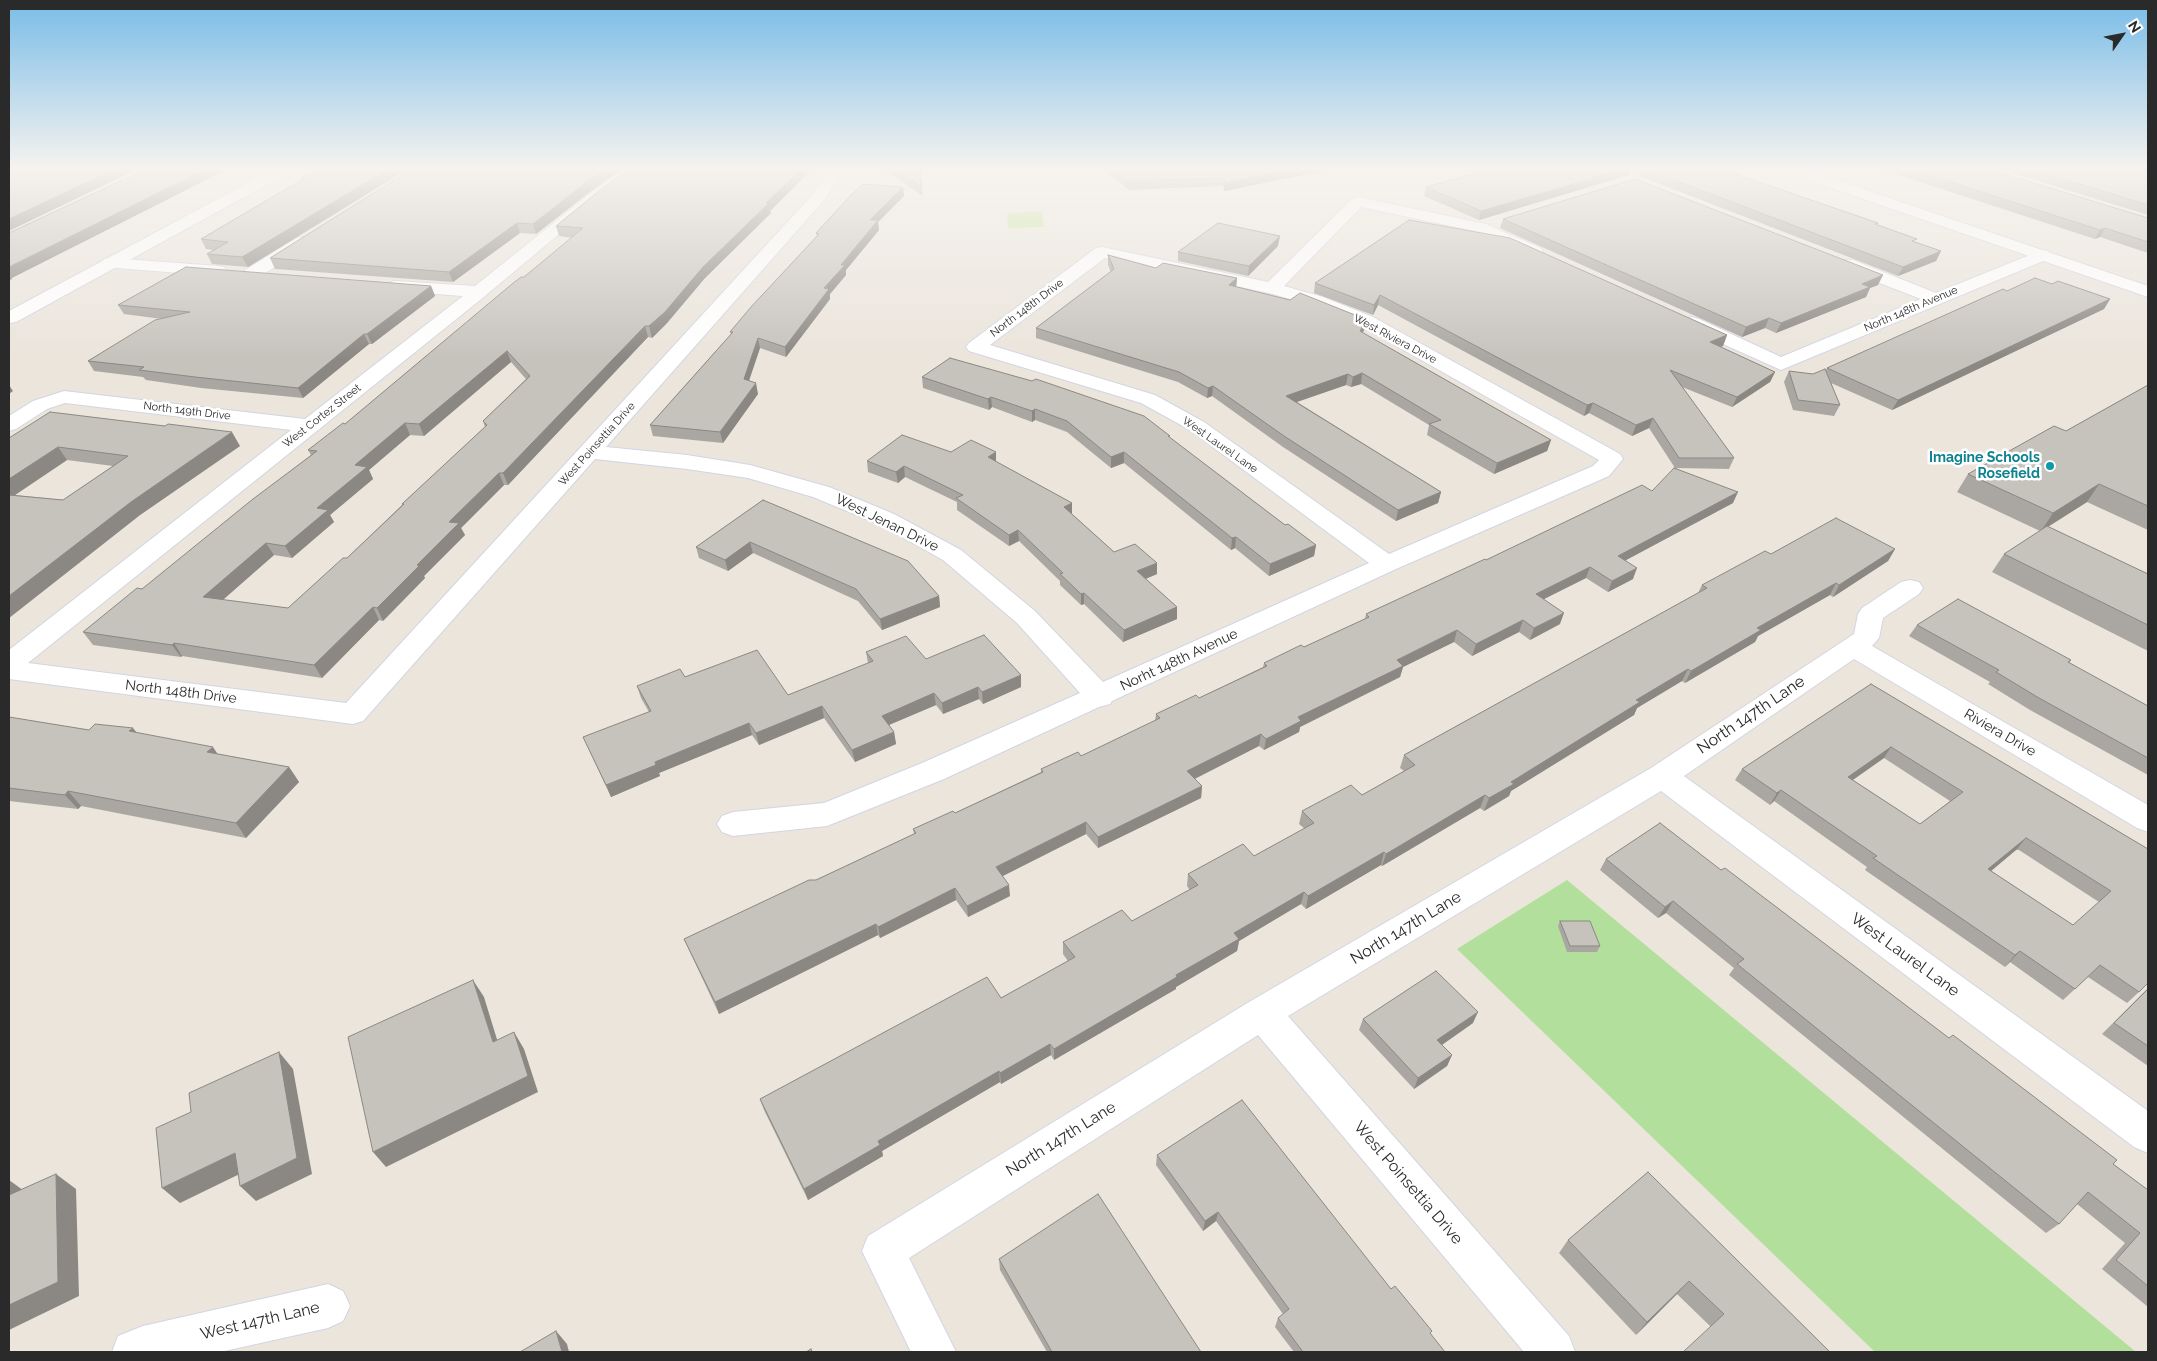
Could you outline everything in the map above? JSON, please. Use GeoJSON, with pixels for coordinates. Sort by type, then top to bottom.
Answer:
{"type":"FeatureCollection","features":[{"type":"Feature","properties":{"kind":"street"},"geometry":{"type":"LineString","coordinates":[[9,318],[166,233]]}},
{"type":"Feature","properties":{"kind":"street"},"geometry":{"type":"LineString","coordinates":[[251,274],[318,233]]}},
{"type":"Feature","properties":{"kind":"street","name":"West Cortez Street"},"geometry":{"type":"LineString","coordinates":[[9,664],[551,233]]}},
{"type":"Feature","properties":{"kind":"street","name":"West Poinsettia Drive"},"geometry":{"type":"LineString","coordinates":[[353,714],[787,233]]}},
{"type":"Feature","properties":{"kind":"street"},"geometry":{"type":"LineString","coordinates":[[1272,288],[1327,233]]}},
{"type":"Feature","properties":{"kind":"street"},"geometry":{"type":"LineString","coordinates":[[1492,233],[1551,259]]}},
{"type":"Feature","properties":{"kind":"street"},"geometry":{"type":"LineString","coordinates":[[1976,233],[2148,292]]}},
{"type":"Feature","properties":{"kind":"street","name":"West Riviera Drive"},"geometry":{"type":"LineString","coordinates":[[1102,252],[1272,288],[1317,301],[1366,321],[1612,459]]}},
{"type":"Feature","properties":{"kind":"street","name":"North 148th Drive"},"geometry":{"type":"LineString","coordinates":[[976,347],[1102,252]]}},
{"type":"Feature","properties":{"kind":"street","name":"North 148th Avenue"},"geometry":{"type":"LineString","coordinates":[[1675,315],[1781,364],[2042,255]]}},
{"type":"Feature","properties":{"kind":"street"},"geometry":{"type":"LineString","coordinates":[[1835,260],[1936,299]]}},
{"type":"Feature","properties":{"kind":"street"},"geometry":{"type":"LineString","coordinates":[[110,263],[281,276]]}},
{"type":"Feature","properties":{"kind":"street"},"geometry":{"type":"LineString","coordinates":[[380,284],[479,292]]}},
{"type":"Feature","properties":{"kind":"street","name":"West Laurel Lane"},"geometry":{"type":"LineString","coordinates":[[976,347],[1148,399],[1197,426],[1387,564]]}},
{"type":"Feature","properties":{"kind":"street","name":"North 149th Drive"},"geometry":{"type":"LineString","coordinates":[[9,425],[40,405],[64,397],[310,426]]}},
{"type":"Feature","properties":{"kind":"street","name":"West Jenan Drive"},"geometry":{"type":"LineString","coordinates":[[590,452],[687,462],[750,472],[821,492],[886,519],[952,555],[1026,617],[1100,697]]}},
{"type":"Feature","properties":{"kind":"street","name":"Norht 148th Avenue"},"geometry":{"type":"LineString","coordinates":[[733,824],[826,814],[933,771],[1100,697],[1387,564],[1601,471],[1612,459]]}},
{"type":"Feature","properties":{"kind":"street","name":"North 147th Lane"},"geometry":{"type":"LineString","coordinates":[[934,1352],[883,1251],[1262,1013],[1662,776],[1866,638],[1871,614],[1910,588]]}},
{"type":"Feature","properties":{"kind":"street","name":"Riviera Drive"},"geometry":{"type":"LineString","coordinates":[[1852,646],[2148,820]]}},
{"type":"Feature","properties":{"kind":"street","name":"North 148th Drive"},"geometry":{"type":"LineString","coordinates":[[9,670],[353,714]]}},
{"type":"Feature","properties":{"kind":"street","name":"West Laurel Lane"},"geometry":{"type":"LineString","coordinates":[[1662,776],[2148,1134]]}},
{"type":"Feature","properties":{"kind":"street","name":"West Poinsettia Drive"},"geometry":{"type":"LineString","coordinates":[[1262,1013],[1553,1352]]}},
{"type":"Feature","properties":{"kind":"street","name":"West 147th Lane"},"geometry":{"type":"LineString","coordinates":[[134,1352],[143,1348],[328,1306]]}},
{"type":"Feature","properties":{"kind":"green space"},"geometry":{"type":"Polygon","coordinates":[[[1567,880],[2136,1352],[1875,1352],[1457,949],[1567,880]]]}},
{"type":"Feature","properties":{"kind":"building"},"geometry":{"type":"Polygon","coordinates":[[[10,233],[78,233],[9,267],[10,233]]]}},
{"type":"Feature","properties":{"kind":"building"},"geometry":{"type":"Polygon","coordinates":[[[212,233],[283,233],[242,257],[207,254],[228,242],[201,239],[212,233]]]}},
{"type":"Feature","properties":{"kind":"building"},"geometry":{"type":"Polygon","coordinates":[[[311,233],[504,233],[449,272],[270,258],[311,233]]]}},
{"type":"Feature","properties":{"kind":"building"},"geometry":{"type":"Polygon","coordinates":[[[578,233],[739,233],[703,267],[665,312],[649,326],[645,326],[503,473],[499,473],[449,522],[459,523],[417,565],[419,566],[377,608],[373,607],[314,665],[174,643],[172,645],[83,632],[137,588],[142,589],[253,499],[317,451],[308,450],[343,423],[345,424],[512,284],[521,277],[524,277],[578,233]],[[507,351],[419,424],[405,423],[355,465],[367,467],[317,508],[328,510],[285,546],[266,543],[203,597],[288,608],[343,558],[347,558],[487,425],[483,421],[530,376],[507,351]]]}},
{"type":"Feature","properties":{"kind":"building"},"geometry":{"type":"Polygon","coordinates":[[[816,233],[868,233],[841,265],[845,265],[824,288],[829,289],[785,347],[758,338],[744,379],[756,383],[720,432],[650,425],[733,332],[730,332],[751,307],[819,234],[816,233]]]}},
{"type":"Feature","properties":{"kind":"building"},"geometry":{"type":"Polygon","coordinates":[[[1205,233],[1263,233],[1280,236],[1249,266],[1178,252],[1205,233]]]}},
{"type":"Feature","properties":{"kind":"building"},"geometry":{"type":"Polygon","coordinates":[[[1390,233],[1479,233],[1510,238],[1727,335],[1710,342],[1775,372],[1737,397],[1670,370],[1734,458],[1679,458],[1653,418],[1636,425],[1593,403],[1587,405],[1380,295],[1374,305],[1315,283],[1390,233]]]}},
{"type":"Feature","properties":{"kind":"building"},"geometry":{"type":"Polygon","coordinates":[[[1533,233],[1773,233],[1883,275],[1862,284],[1870,287],[1781,323],[1769,318],[1746,327],[1533,233]]]}},
{"type":"Feature","properties":{"kind":"building"},"geometry":{"type":"Polygon","coordinates":[[[1812,233],[1899,233],[1917,239],[1912,241],[1941,251],[1903,267],[1812,233]]]}},
{"type":"Feature","properties":{"kind":"building"},"geometry":{"type":"Polygon","coordinates":[[[2119,233],[2148,233],[2148,242],[2119,233]]]}},
{"type":"Feature","properties":{"kind":"building"},"geometry":{"type":"Polygon","coordinates":[[[1108,255],[1156,268],[1163,263],[1237,278],[1229,285],[1290,300],[1300,293],[1360,317],[1366,320],[1360,331],[1551,440],[1497,463],[1429,424],[1441,420],[1362,373],[1353,377],[1348,374],[1286,396],[1441,492],[1398,510],[1284,436],[1213,386],[1208,388],[1179,372],[1036,328],[1114,269],[1108,255]]]}},
{"type":"Feature","properties":{"kind":"building"},"geometry":{"type":"Polygon","coordinates":[[[186,267],[431,286],[367,334],[364,334],[298,388],[139,370],[144,367],[88,361],[155,320],[190,312],[118,305],[186,267]]]}},
{"type":"Feature","properties":{"kind":"building"},"geometry":{"type":"Polygon","coordinates":[[[2035,278],[2052,284],[2058,281],[2110,299],[1898,400],[1827,368],[2003,289],[2007,291],[2035,278]]]}},
{"type":"Feature","properties":{"kind":"building"},"geometry":{"type":"Polygon","coordinates":[[[950,358],[1032,381],[1036,379],[1144,416],[1285,525],[1288,524],[1316,545],[1270,564],[1236,537],[1232,538],[1124,452],[1111,457],[1067,421],[1035,409],[1032,411],[991,397],[988,399],[922,377],[950,358]]]}},
{"type":"Feature","properties":{"kind":"building"},"geometry":{"type":"Polygon","coordinates":[[[1825,369],[1840,405],[1798,400],[1789,371],[1813,374],[1825,369]]]}},
{"type":"Feature","properties":{"kind":"building"},"geometry":{"type":"Polygon","coordinates":[[[2148,385],[2148,506],[2099,484],[2053,513],[1968,474],[2054,426],[2066,431],[2148,385]]]}},
{"type":"Feature","properties":{"kind":"building"},"geometry":{"type":"Polygon","coordinates":[[[50,412],[232,432],[131,502],[9,596],[9,495],[63,500],[128,456],[58,447],[9,479],[9,438],[50,412]]]}},
{"type":"Feature","properties":{"kind":"building"},"geometry":{"type":"Polygon","coordinates":[[[902,435],[951,452],[971,440],[996,452],[988,457],[1072,503],[1064,507],[1114,552],[1135,544],[1157,563],[1137,571],[1177,607],[1124,630],[1084,593],[1081,594],[1060,574],[1063,573],[1018,530],[1009,535],[956,498],[963,495],[904,466],[896,472],[867,461],[902,435]]]}},
{"type":"Feature","properties":{"kind":"building"},"geometry":{"type":"Polygon","coordinates":[[[1674,468],[1738,492],[1618,556],[1637,568],[1612,581],[1590,567],[1536,594],[1564,613],[1534,628],[1523,620],[1476,644],[1457,630],[1397,660],[1403,666],[1298,717],[1301,721],[1266,739],[1261,734],[1187,771],[1202,786],[1098,837],[1086,822],[996,867],[1009,885],[967,906],[955,888],[878,927],[876,924],[715,1002],[684,939],[809,880],[816,880],[916,833],[913,829],[953,811],[955,813],[1043,772],[1041,769],[1078,752],[1081,756],[1160,718],[1156,714],[1196,695],[1199,698],[1267,666],[1264,663],[1301,645],[1304,647],[1369,617],[1366,614],[1486,560],[1642,485],[1652,491],[1674,468]]]}},
{"type":"Feature","properties":{"kind":"building"},"geometry":{"type":"Polygon","coordinates":[[[763,500],[908,561],[939,596],[880,619],[856,589],[750,542],[725,560],[696,547],[763,500]]]}},
{"type":"Feature","properties":{"kind":"building"},"geometry":{"type":"Polygon","coordinates":[[[1836,518],[1895,549],[1839,585],[1836,583],[1757,628],[1761,630],[1691,671],[1688,669],[1636,700],[1640,702],[1511,782],[1514,784],[1489,798],[1485,795],[1386,854],[1384,852],[1308,896],[1304,892],[1234,933],[1239,939],[1176,975],[1177,977],[1054,1049],[1050,1044],[1000,1073],[999,1071],[878,1141],[880,1145],[804,1189],[760,1099],[987,977],[1001,998],[1075,957],[1063,942],[1122,910],[1132,921],[1198,885],[1188,874],[1243,844],[1254,856],[1314,823],[1302,811],[1351,785],[1362,795],[1415,765],[1404,755],[1707,588],[1702,585],[1765,551],[1771,554],[1836,518]]]}},
{"type":"Feature","properties":{"kind":"building"},"geometry":{"type":"Polygon","coordinates":[[[2047,526],[2148,574],[2148,625],[2004,554],[2047,526]]]}},
{"type":"Feature","properties":{"kind":"building"},"geometry":{"type":"Polygon","coordinates":[[[1958,599],[2071,660],[2068,662],[2148,706],[2148,758],[2039,698],[1996,672],[1999,670],[1917,625],[1958,599]]]}},
{"type":"Feature","properties":{"kind":"building"},"geometry":{"type":"Polygon","coordinates":[[[984,635],[1021,675],[982,692],[978,687],[942,703],[934,693],[882,716],[894,732],[852,750],[822,706],[756,733],[749,723],[655,762],[656,765],[606,785],[583,737],[651,711],[637,686],[680,669],[685,677],[757,650],[788,695],[873,661],[866,652],[906,636],[926,659],[984,635]]]}},
{"type":"Feature","properties":{"kind":"building"},"geometry":{"type":"Polygon","coordinates":[[[1871,684],[2148,849],[2148,983],[2139,992],[2100,965],[2075,989],[2020,951],[2015,955],[1873,858],[1877,856],[1781,790],[1777,793],[1742,769],[1871,684]],[[1891,747],[1848,777],[1920,824],[1963,792],[1891,747]],[[2026,838],[1988,869],[2073,925],[2111,891],[2028,839],[2026,838]]]}},
{"type":"Feature","properties":{"kind":"building"},"geometry":{"type":"Polygon","coordinates":[[[9,717],[89,730],[95,724],[133,728],[129,731],[213,747],[207,752],[289,767],[236,823],[68,791],[65,795],[9,788],[9,717]]]}},
{"type":"Feature","properties":{"kind":"building"},"geometry":{"type":"Polygon","coordinates":[[[1660,823],[1721,870],[1725,868],[1949,1038],[1953,1035],[2117,1160],[2113,1164],[2148,1190],[2148,1286],[2116,1260],[2140,1233],[2088,1192],[2059,1224],[1737,964],[1744,959],[1673,901],[1665,907],[1606,859],[1660,823]]]}},
{"type":"Feature","properties":{"kind":"building"},"geometry":{"type":"Polygon","coordinates":[[[1560,921],[1590,921],[1600,946],[1570,946],[1560,921]]]}},
{"type":"Feature","properties":{"kind":"building"},"geometry":{"type":"Polygon","coordinates":[[[1436,971],[1478,1012],[1437,1040],[1452,1055],[1418,1078],[1363,1019],[1436,971]]]}},
{"type":"Feature","properties":{"kind":"building"},"geometry":{"type":"Polygon","coordinates":[[[473,980],[493,1042],[514,1032],[528,1076],[373,1152],[348,1037],[473,980]]]}},
{"type":"Feature","properties":{"kind":"building"},"geometry":{"type":"Polygon","coordinates":[[[2148,989],[2148,1046],[2114,1023],[2148,989]]]}},
{"type":"Feature","properties":{"kind":"building"},"geometry":{"type":"Polygon","coordinates":[[[279,1052],[297,1158],[240,1186],[235,1153],[162,1188],[156,1128],[191,1112],[189,1093],[279,1052]]]}},
{"type":"Feature","properties":{"kind":"building"},"geometry":{"type":"Polygon","coordinates":[[[1242,1100],[1391,1289],[1395,1286],[1432,1331],[1430,1333],[1445,1352],[1303,1352],[1278,1318],[1289,1309],[1218,1212],[1205,1221],[1157,1155],[1242,1100]]]}},
{"type":"Feature","properties":{"kind":"building"},"geometry":{"type":"Polygon","coordinates":[[[1648,1172],[1830,1352],[1683,1352],[1724,1314],[1689,1281],[1647,1322],[1568,1240],[1648,1172]]]}},
{"type":"Feature","properties":{"kind":"building"},"geometry":{"type":"Polygon","coordinates":[[[56,1174],[58,1282],[9,1305],[9,1195],[56,1174]]]}},
{"type":"Feature","properties":{"kind":"building"},"geometry":{"type":"Polygon","coordinates":[[[1098,1194],[1201,1352],[1052,1352],[999,1259],[1098,1194]]]}},
{"type":"Feature","properties":{"kind":"building"},"geometry":{"type":"Polygon","coordinates":[[[556,1331],[562,1352],[520,1352],[556,1331]]]}},
{"type":"Feature","properties":{"kind":"place","name":"Imagine Schools Rosefield"},"geometry":{"type":"Point","coordinates":[2050,466]}}]}
